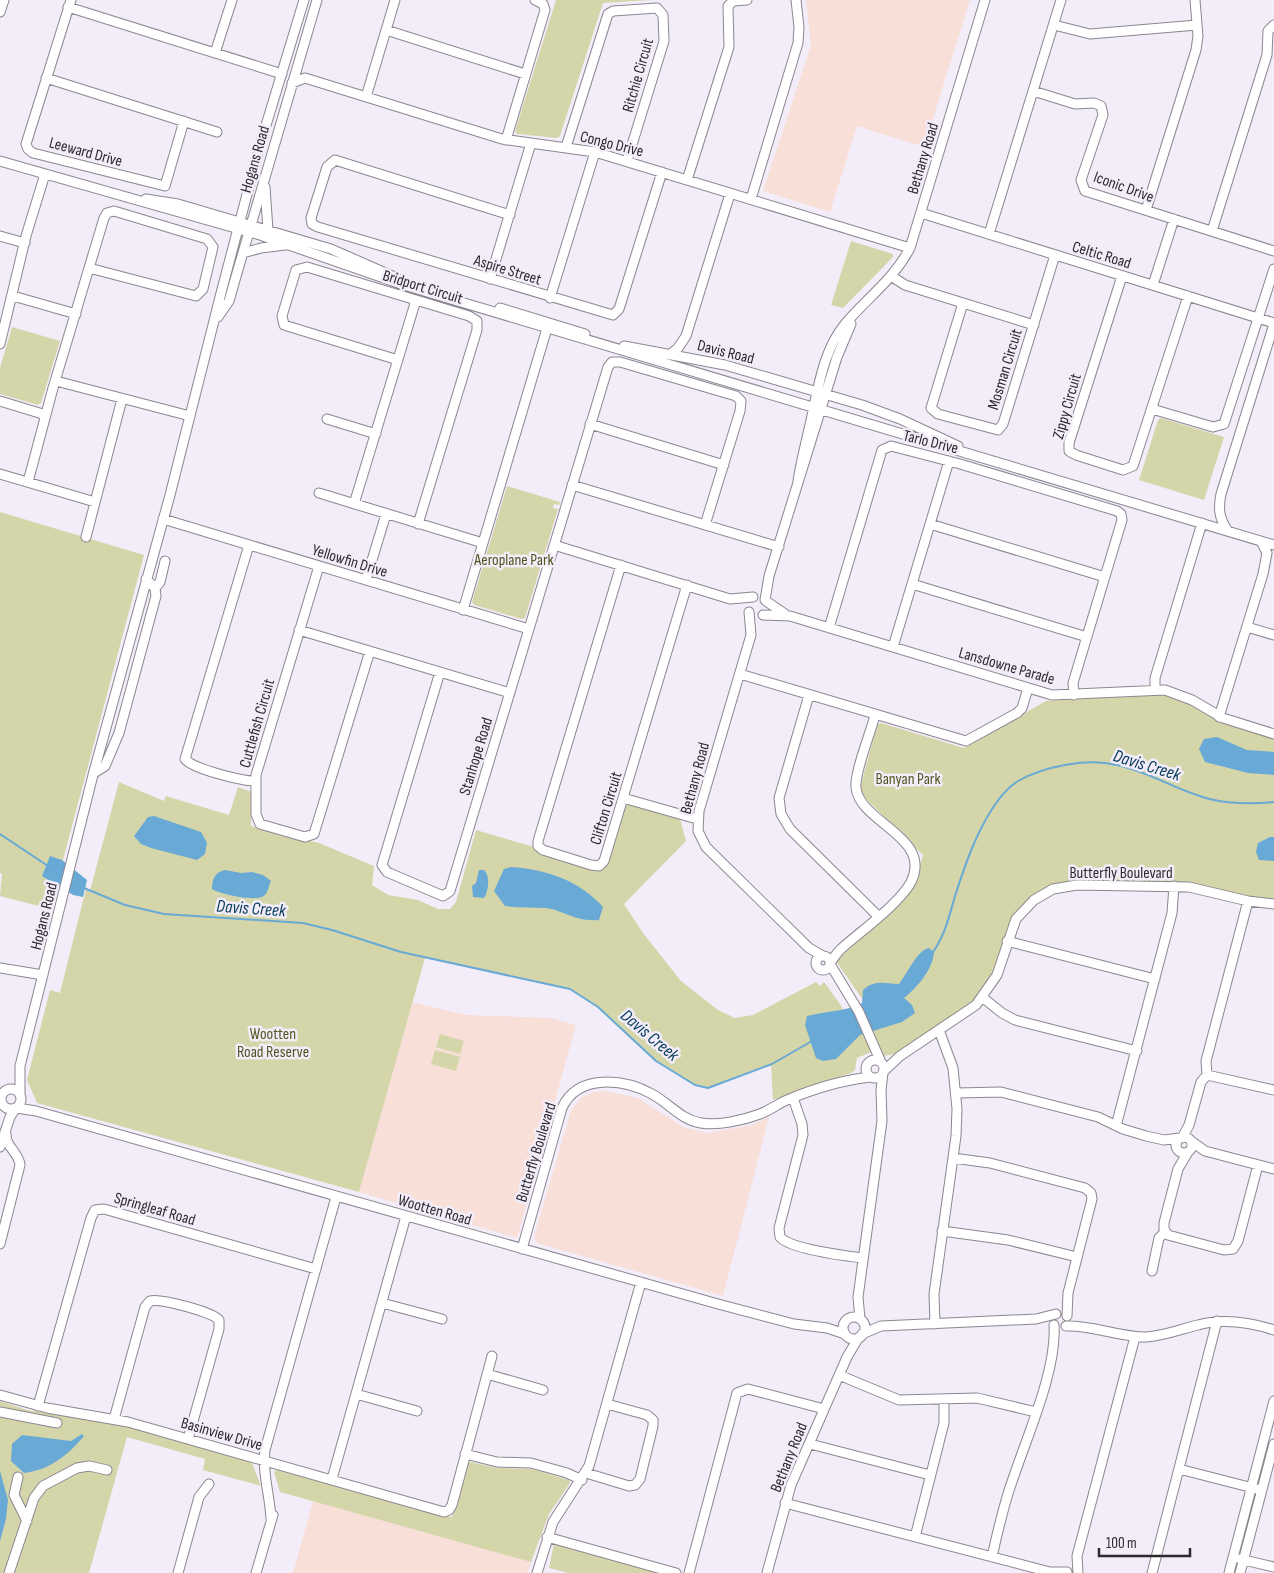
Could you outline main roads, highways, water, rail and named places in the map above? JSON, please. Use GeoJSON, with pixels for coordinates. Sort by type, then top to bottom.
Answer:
{"type":"FeatureCollection","features":[{"type":"Feature","properties":{"kind":"water"},"geometry":{"type":"Polygon","coordinates":[[[1217,737],[1247,750],[1274,752],[1274,775],[1248,773],[1205,762],[1199,749],[1204,739],[1217,737]]]}},
{"type":"Feature","properties":{"kind":"water"},"geometry":{"type":"Polygon","coordinates":[[[154,816],[201,832],[207,843],[205,854],[197,860],[141,844],[134,836],[148,817],[154,816]]]}},
{"type":"Feature","properties":{"kind":"water"},"geometry":{"type":"Polygon","coordinates":[[[1274,837],[1274,861],[1259,860],[1256,852],[1258,843],[1274,837]]]}},
{"type":"Feature","properties":{"kind":"water"},"geometry":{"type":"Polygon","coordinates":[[[50,856],[62,860],[87,880],[83,897],[73,895],[42,876],[50,856]]]}},
{"type":"Feature","properties":{"kind":"water"},"geometry":{"type":"Polygon","coordinates":[[[511,867],[537,870],[573,883],[603,907],[599,920],[576,918],[552,909],[505,906],[494,891],[504,869],[511,867]]]}},
{"type":"Feature","properties":{"kind":"water"},"geometry":{"type":"Polygon","coordinates":[[[225,870],[241,873],[252,872],[263,875],[271,881],[267,892],[261,897],[247,898],[212,889],[215,876],[225,870]]]}},
{"type":"Feature","properties":{"kind":"water"},"geometry":{"type":"Polygon","coordinates":[[[479,870],[486,872],[488,879],[484,898],[473,897],[472,886],[476,883],[479,870]]]}},
{"type":"Feature","properties":{"kind":"water"},"geometry":{"type":"Polygon","coordinates":[[[929,948],[934,952],[931,965],[919,984],[904,998],[912,1005],[915,1013],[902,1022],[860,1035],[836,1059],[823,1061],[816,1058],[805,1025],[807,1016],[849,1008],[862,1003],[863,990],[872,984],[899,984],[917,957],[925,949],[929,948]]]}},
{"type":"Feature","properties":{"kind":"water"},"geometry":{"type":"Polygon","coordinates":[[[82,1434],[84,1436],[72,1449],[42,1469],[24,1473],[11,1461],[12,1444],[22,1435],[71,1441],[82,1434]]]}},
{"type":"Feature","properties":{"kind":"water"},"geometry":{"type":"Polygon","coordinates":[[[0,1471],[8,1500],[6,1519],[0,1541],[0,1471]]]}},
{"type":"Feature","properties":{"kind":"waterway","name":"Davis Creek"},"geometry":{"type":"LineString","coordinates":[[933,952],[944,932],[976,838],[1004,792],[1014,783],[1029,776],[1066,765],[1093,762],[1105,763],[1130,768],[1190,793],[1214,800],[1244,803],[1274,802]]}},
{"type":"Feature","properties":{"kind":"waterway","name":"Davis Creek"},"geometry":{"type":"LineString","coordinates":[[0,834],[48,866]]}},
{"type":"Feature","properties":{"kind":"waterway","name":"Davis Creek"},"geometry":{"type":"LineString","coordinates":[[84,888],[125,905],[164,914],[303,923],[332,930],[401,952],[570,989],[598,1007],[656,1061],[695,1085],[708,1088],[772,1064],[812,1041]]}},
{"type":"Feature","properties":{"kind":"park label","name":"Aeroplane Park"},"geometry":{"type":"Point","coordinates":[514,559]}},
{"type":"Feature","properties":{"kind":"park label","name":"Banyan Park"},"geometry":{"type":"Point","coordinates":[908,778]}},
{"type":"Feature","properties":{"kind":"park label","name":"Wootten Road Reserve"},"geometry":{"type":"Point","coordinates":[273,1042]}}]}
